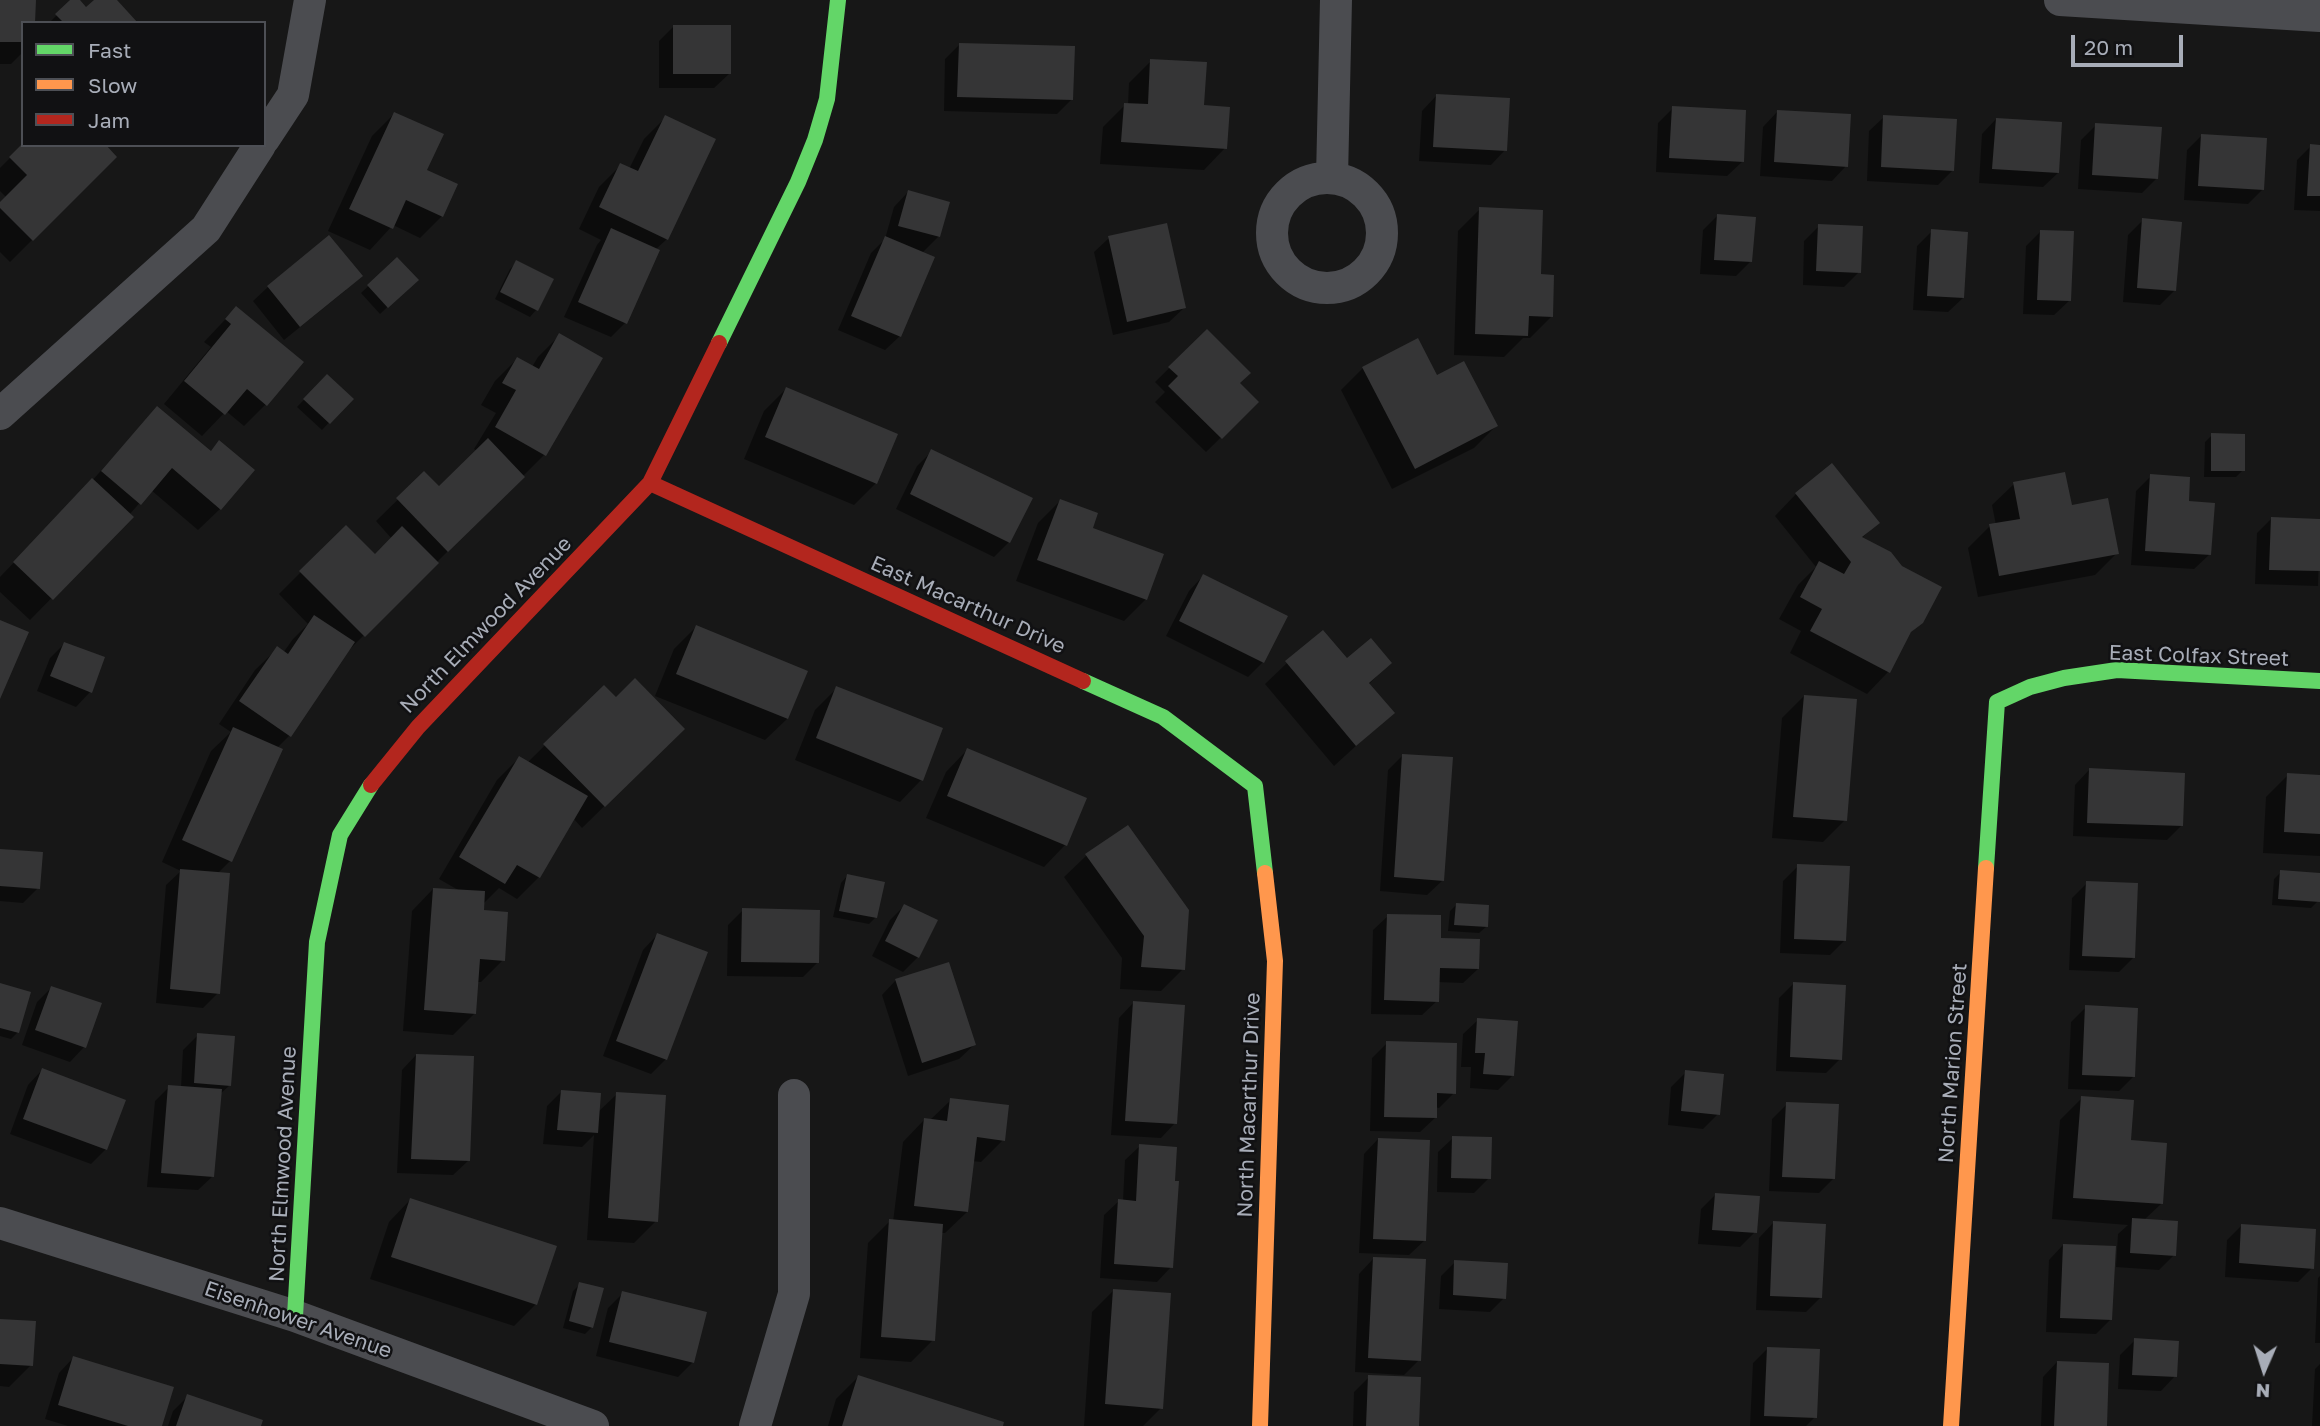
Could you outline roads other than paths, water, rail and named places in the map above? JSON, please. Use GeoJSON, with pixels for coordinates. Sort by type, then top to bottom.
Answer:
{"type":"FeatureCollection","features":[{"type":"Feature","properties":{"kind":"street"},"geometry":{"type":"LineString","coordinates":[[266,136],[293,94],[310,0]]}},
{"type":"Feature","properties":{"kind":"street","name":"North Elmwood Avenue"},"geometry":{"type":"LineString","coordinates":[[295,1316],[317,942],[340,835],[378,774],[418,727],[650,483],[798,182],[815,140],[827,99],[838,0]]}},
{"type":"Feature","properties":{"kind":"street"},"geometry":{"type":"LineString","coordinates":[[1332,178],[1336,0]]}},
{"type":"Feature","properties":{"kind":"street"},"geometry":{"type":"LineString","coordinates":[[2060,0],[2320,16]]}},
{"type":"Feature","properties":{"kind":"street"},"geometry":{"type":"LineString","coordinates":[[0,414],[206,229],[259,147]]}},
{"type":"Feature","properties":{"kind":"street","name":"East Macarthur Drive"},"geometry":{"type":"LineString","coordinates":[[650,483],[1163,717],[1255,786]]}},
{"type":"Feature","properties":{"kind":"street","name":"East Colfax Street"},"geometry":{"type":"LineString","coordinates":[[1997,702],[2030,687],[2064,678],[2117,670],[2320,681]]}},
{"type":"Feature","properties":{"kind":"street","name":"North Marion Street"},"geometry":{"type":"LineString","coordinates":[[1951,1426],[1997,702]]}},
{"type":"Feature","properties":{"kind":"street","name":"North Macarthur Drive"},"geometry":{"type":"LineString","coordinates":[[1255,786],[1275,961],[1260,1426]]}},
{"type":"Feature","properties":{"kind":"street"},"geometry":{"type":"LineString","coordinates":[[755,1426],[794,1294],[794,1095]]}},
{"type":"Feature","properties":{"kind":"street","name":"Eisenhower Avenue"},"geometry":{"type":"LineString","coordinates":[[0,1223],[295,1316],[593,1426]]}}]}
